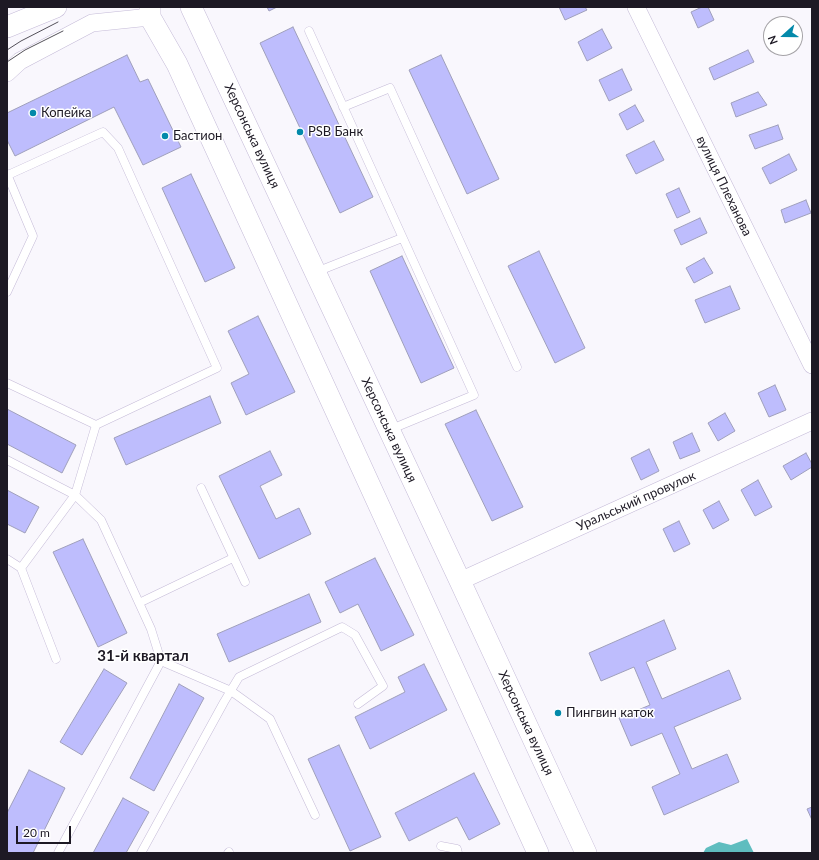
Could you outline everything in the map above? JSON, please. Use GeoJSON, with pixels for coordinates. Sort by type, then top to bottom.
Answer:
{"type":"FeatureCollection","features":[{"type":"Feature","properties":{"kind":"street"},"geometry":{"type":"LineString","coordinates":[[7,27],[56,7]]}},
{"type":"Feature","properties":{"kind":"street","name":"Херсонська вулиця"},"geometry":{"type":"LineString","coordinates":[[191,7],[586,853]]}},
{"type":"Feature","properties":{"kind":"street","name":"вулиця Плеханова"},"geometry":{"type":"LineString","coordinates":[[636,7],[812,365]]}},
{"type":"Feature","properties":{"kind":"street"},"geometry":{"type":"LineString","coordinates":[[7,73],[20,61],[92,23],[150,12],[176,64],[538,853]]}},
{"type":"Feature","properties":{"kind":"street","name":"Уральський провулок"},"geometry":{"type":"LineString","coordinates":[[460,581],[812,422]]}},
{"type":"Feature","properties":{"kind":"lane"},"geometry":{"type":"LineString","coordinates":[[309,31],[474,395],[389,430]]}},
{"type":"Feature","properties":{"kind":"lane"},"geometry":{"type":"LineString","coordinates":[[343,107],[390,88],[517,367]]}},
{"type":"Feature","properties":{"kind":"lane"},"geometry":{"type":"LineString","coordinates":[[7,292],[32,236],[8,175],[103,132],[118,148],[217,368],[96,425],[75,495],[21,568]]}},
{"type":"Feature","properties":{"kind":"lane"},"geometry":{"type":"LineString","coordinates":[[316,273],[402,238]]}},
{"type":"Feature","properties":{"kind":"lane"},"geometry":{"type":"LineString","coordinates":[[7,383],[96,425]]}},
{"type":"Feature","properties":{"kind":"lane"},"geometry":{"type":"LineString","coordinates":[[7,460],[75,495],[101,520],[151,629],[161,661],[58,853]]}},
{"type":"Feature","properties":{"kind":"lane"},"geometry":{"type":"LineString","coordinates":[[201,488],[245,582]]}},
{"type":"Feature","properties":{"kind":"lane"},"geometry":{"type":"LineString","coordinates":[[139,603],[233,558]]}},
{"type":"Feature","properties":{"kind":"lane"},"geometry":{"type":"LineString","coordinates":[[7,559],[21,568],[56,659]]}},
{"type":"Feature","properties":{"kind":"lane"},"geometry":{"type":"LineString","coordinates":[[141,853],[239,677],[342,627],[355,635],[383,686],[358,704]]}},
{"type":"Feature","properties":{"kind":"lane"},"geometry":{"type":"LineString","coordinates":[[161,661],[230,691],[270,719],[316,815]]}},
{"type":"Feature","properties":{"kind":"lane"},"geometry":{"type":"LineString","coordinates":[[441,846],[457,849],[458,853]]}},
{"type":"Feature","properties":{"kind":"water"},"geometry":{"type":"Polygon","coordinates":[[[747,839],[754,853],[703,853],[706,848],[719,842],[731,845],[747,839]]]}},
{"type":"Feature","properties":{"kind":"building"},"geometry":{"type":"Polygon","coordinates":[[[267,7],[277,7],[269,11],[267,7]]]}},
{"type":"Feature","properties":{"kind":"building"},"geometry":{"type":"Polygon","coordinates":[[[559,7],[585,7],[587,10],[565,20],[559,7]]]}},
{"type":"Feature","properties":{"kind":"building"},"geometry":{"type":"Polygon","coordinates":[[[702,7],[708,7],[714,20],[698,28],[691,12],[702,7]]]}},
{"type":"Feature","properties":{"kind":"building"},"geometry":{"type":"Polygon","coordinates":[[[293,27],[373,197],[340,213],[260,43],[293,27]]]}},
{"type":"Feature","properties":{"kind":"building"},"geometry":{"type":"Polygon","coordinates":[[[602,29],[612,48],[587,61],[578,42],[602,29]]]}},
{"type":"Feature","properties":{"kind":"building"},"geometry":{"type":"Polygon","coordinates":[[[748,50],[754,62],[714,80],[709,68],[748,50]]]}},
{"type":"Feature","properties":{"kind":"building"},"geometry":{"type":"Polygon","coordinates":[[[127,55],[140,82],[148,79],[181,147],[143,165],[114,107],[15,156],[7,140],[7,113],[127,55]]]}},
{"type":"Feature","properties":{"kind":"building"},"geometry":{"type":"Polygon","coordinates":[[[441,55],[499,179],[467,194],[409,70],[441,55]]]}},
{"type":"Feature","properties":{"kind":"building"},"geometry":{"type":"Polygon","coordinates":[[[622,69],[632,90],[609,101],[599,80],[622,69]]]}},
{"type":"Feature","properties":{"kind":"building"},"geometry":{"type":"Polygon","coordinates":[[[758,92],[767,105],[736,117],[731,103],[758,92]]]}},
{"type":"Feature","properties":{"kind":"building"},"geometry":{"type":"Polygon","coordinates":[[[635,105],[644,121],[627,130],[619,114],[635,105]]]}},
{"type":"Feature","properties":{"kind":"building"},"geometry":{"type":"Polygon","coordinates":[[[778,125],[783,139],[755,149],[749,135],[778,125]]]}},
{"type":"Feature","properties":{"kind":"building"},"geometry":{"type":"Polygon","coordinates":[[[654,141],[664,160],[636,174],[626,155],[654,141]]]}},
{"type":"Feature","properties":{"kind":"building"},"geometry":{"type":"Polygon","coordinates":[[[789,154],[797,170],[770,184],[762,168],[789,154]]]}},
{"type":"Feature","properties":{"kind":"building"},"geometry":{"type":"Polygon","coordinates":[[[191,174],[235,268],[205,282],[162,188],[191,174]]]}},
{"type":"Feature","properties":{"kind":"building"},"geometry":{"type":"Polygon","coordinates":[[[679,188],[690,212],[677,218],[666,194],[679,188]]]}},
{"type":"Feature","properties":{"kind":"building"},"geometry":{"type":"Polygon","coordinates":[[[806,200],[811,213],[785,223],[781,210],[806,200]]]}},
{"type":"Feature","properties":{"kind":"building"},"geometry":{"type":"Polygon","coordinates":[[[700,218],[707,233],[681,245],[674,230],[700,218]]]}},
{"type":"Feature","properties":{"kind":"building"},"geometry":{"type":"Polygon","coordinates":[[[539,251],[585,348],[555,363],[508,266],[539,251]]]}},
{"type":"Feature","properties":{"kind":"building"},"geometry":{"type":"Polygon","coordinates":[[[402,256],[454,368],[421,383],[370,271],[402,256]]]}},
{"type":"Feature","properties":{"kind":"building"},"geometry":{"type":"Polygon","coordinates":[[[704,258],[713,273],[694,283],[686,268],[704,258]]]}},
{"type":"Feature","properties":{"kind":"building"},"geometry":{"type":"Polygon","coordinates":[[[730,286],[740,309],[705,323],[695,300],[730,286]]]}},
{"type":"Feature","properties":{"kind":"building"},"geometry":{"type":"Polygon","coordinates":[[[258,316],[295,392],[246,415],[231,383],[249,374],[228,331],[258,316]]]}},
{"type":"Feature","properties":{"kind":"building"},"geometry":{"type":"Polygon","coordinates":[[[775,385],[786,410],[769,417],[758,393],[775,385]]]}},
{"type":"Feature","properties":{"kind":"building"},"geometry":{"type":"Polygon","coordinates":[[[210,396],[221,423],[126,465],[114,438],[210,396]]]}},
{"type":"Feature","properties":{"kind":"building"},"geometry":{"type":"Polygon","coordinates":[[[7,409],[76,445],[62,473],[7,444],[7,409]]]}},
{"type":"Feature","properties":{"kind":"building"},"geometry":{"type":"Polygon","coordinates":[[[476,410],[523,507],[492,521],[445,424],[476,410]]]}},
{"type":"Feature","properties":{"kind":"building"},"geometry":{"type":"Polygon","coordinates":[[[725,413],[735,431],[718,441],[708,423],[725,413]]]}},
{"type":"Feature","properties":{"kind":"building"},"geometry":{"type":"Polygon","coordinates":[[[692,433],[700,451],[680,459],[673,442],[692,433]]]}},
{"type":"Feature","properties":{"kind":"building"},"geometry":{"type":"Polygon","coordinates":[[[649,449],[659,471],[641,480],[631,458],[649,449]]]}},
{"type":"Feature","properties":{"kind":"building"},"geometry":{"type":"Polygon","coordinates":[[[270,451],[282,475],[260,486],[276,519],[299,508],[311,534],[259,559],[219,476],[270,451]]]}},
{"type":"Feature","properties":{"kind":"building"},"geometry":{"type":"Polygon","coordinates":[[[806,453],[812,467],[791,480],[783,466],[806,453]]]}},
{"type":"Feature","properties":{"kind":"building"},"geometry":{"type":"Polygon","coordinates":[[[758,480],[772,507],[755,516],[741,490],[758,480]]]}},
{"type":"Feature","properties":{"kind":"building"},"geometry":{"type":"Polygon","coordinates":[[[7,490],[39,507],[25,533],[7,524],[7,490]]]}},
{"type":"Feature","properties":{"kind":"building"},"geometry":{"type":"Polygon","coordinates":[[[719,501],[729,520],[713,529],[703,510],[719,501]]]}},
{"type":"Feature","properties":{"kind":"building"},"geometry":{"type":"Polygon","coordinates":[[[679,521],[690,544],[674,552],[663,529],[679,521]]]}},
{"type":"Feature","properties":{"kind":"building"},"geometry":{"type":"Polygon","coordinates":[[[83,539],[127,633],[98,647],[53,552],[83,539]]]}},
{"type":"Feature","properties":{"kind":"building"},"geometry":{"type":"Polygon","coordinates":[[[375,558],[414,635],[381,651],[358,604],[340,613],[325,582],[375,558]]]}},
{"type":"Feature","properties":{"kind":"building"},"geometry":{"type":"Polygon","coordinates":[[[309,594],[321,622],[229,662],[217,634],[309,594]]]}},
{"type":"Feature","properties":{"kind":"building"},"geometry":{"type":"Polygon","coordinates":[[[664,620],[676,649],[646,662],[662,699],[729,670],[741,699],[674,727],[692,769],[727,754],[739,782],[664,815],[652,787],[680,774],[662,733],[631,746],[619,718],[650,705],[634,667],[601,681],[589,653],[664,620]]]}},
{"type":"Feature","properties":{"kind":"building"},"geometry":{"type":"Polygon","coordinates":[[[424,664],[447,710],[370,749],[355,717],[405,692],[398,677],[424,664]]]}},
{"type":"Feature","properties":{"kind":"building"},"geometry":{"type":"Polygon","coordinates":[[[104,669],[127,683],[82,755],[60,742],[104,669]]]}},
{"type":"Feature","properties":{"kind":"building"},"geometry":{"type":"Polygon","coordinates":[[[179,684],[204,698],[154,791],[130,778],[179,684]]]}},
{"type":"Feature","properties":{"kind":"building"},"geometry":{"type":"Polygon","coordinates":[[[339,745],[381,837],[350,851],[308,759],[339,745]]]}},
{"type":"Feature","properties":{"kind":"building"},"geometry":{"type":"Polygon","coordinates":[[[29,770],[65,788],[33,853],[7,853],[7,813],[29,770]]]}},
{"type":"Feature","properties":{"kind":"building"},"geometry":{"type":"Polygon","coordinates":[[[474,773],[500,824],[469,840],[457,817],[409,841],[395,813],[474,773]]]}},
{"type":"Feature","properties":{"kind":"building"},"geometry":{"type":"Polygon","coordinates":[[[123,798],[149,812],[126,853],[93,853],[123,798]]]}},
{"type":"Feature","properties":{"kind":"building"},"geometry":{"type":"Polygon","coordinates":[[[812,807],[812,820],[807,809],[812,807]]]}},
{"type":"Feature","properties":{"kind":"tram line"},"geometry":{"type":"LineString","coordinates":[[7,50],[58,22]]}},
{"type":"Feature","properties":{"kind":"tram line"},"geometry":{"type":"LineString","coordinates":[[7,62],[25,50],[63,31]]}},
{"type":"Feature","properties":{"kind":"place","name":"Копейка"},"geometry":{"type":"Point","coordinates":[33,113]}},
{"type":"Feature","properties":{"kind":"place","name":"PSB Банк"},"geometry":{"type":"Point","coordinates":[300,132]}},
{"type":"Feature","properties":{"kind":"place","name":"Бастион"},"geometry":{"type":"Point","coordinates":[165,136]}},
{"type":"Feature","properties":{"kind":"place","name":"Пингвин каток"},"geometry":{"type":"Point","coordinates":[558,713]}},
{"type":"Feature","properties":{"kind":"district","name":"31-й квартал"},"geometry":{"type":"Point","coordinates":[143,656]}}]}
